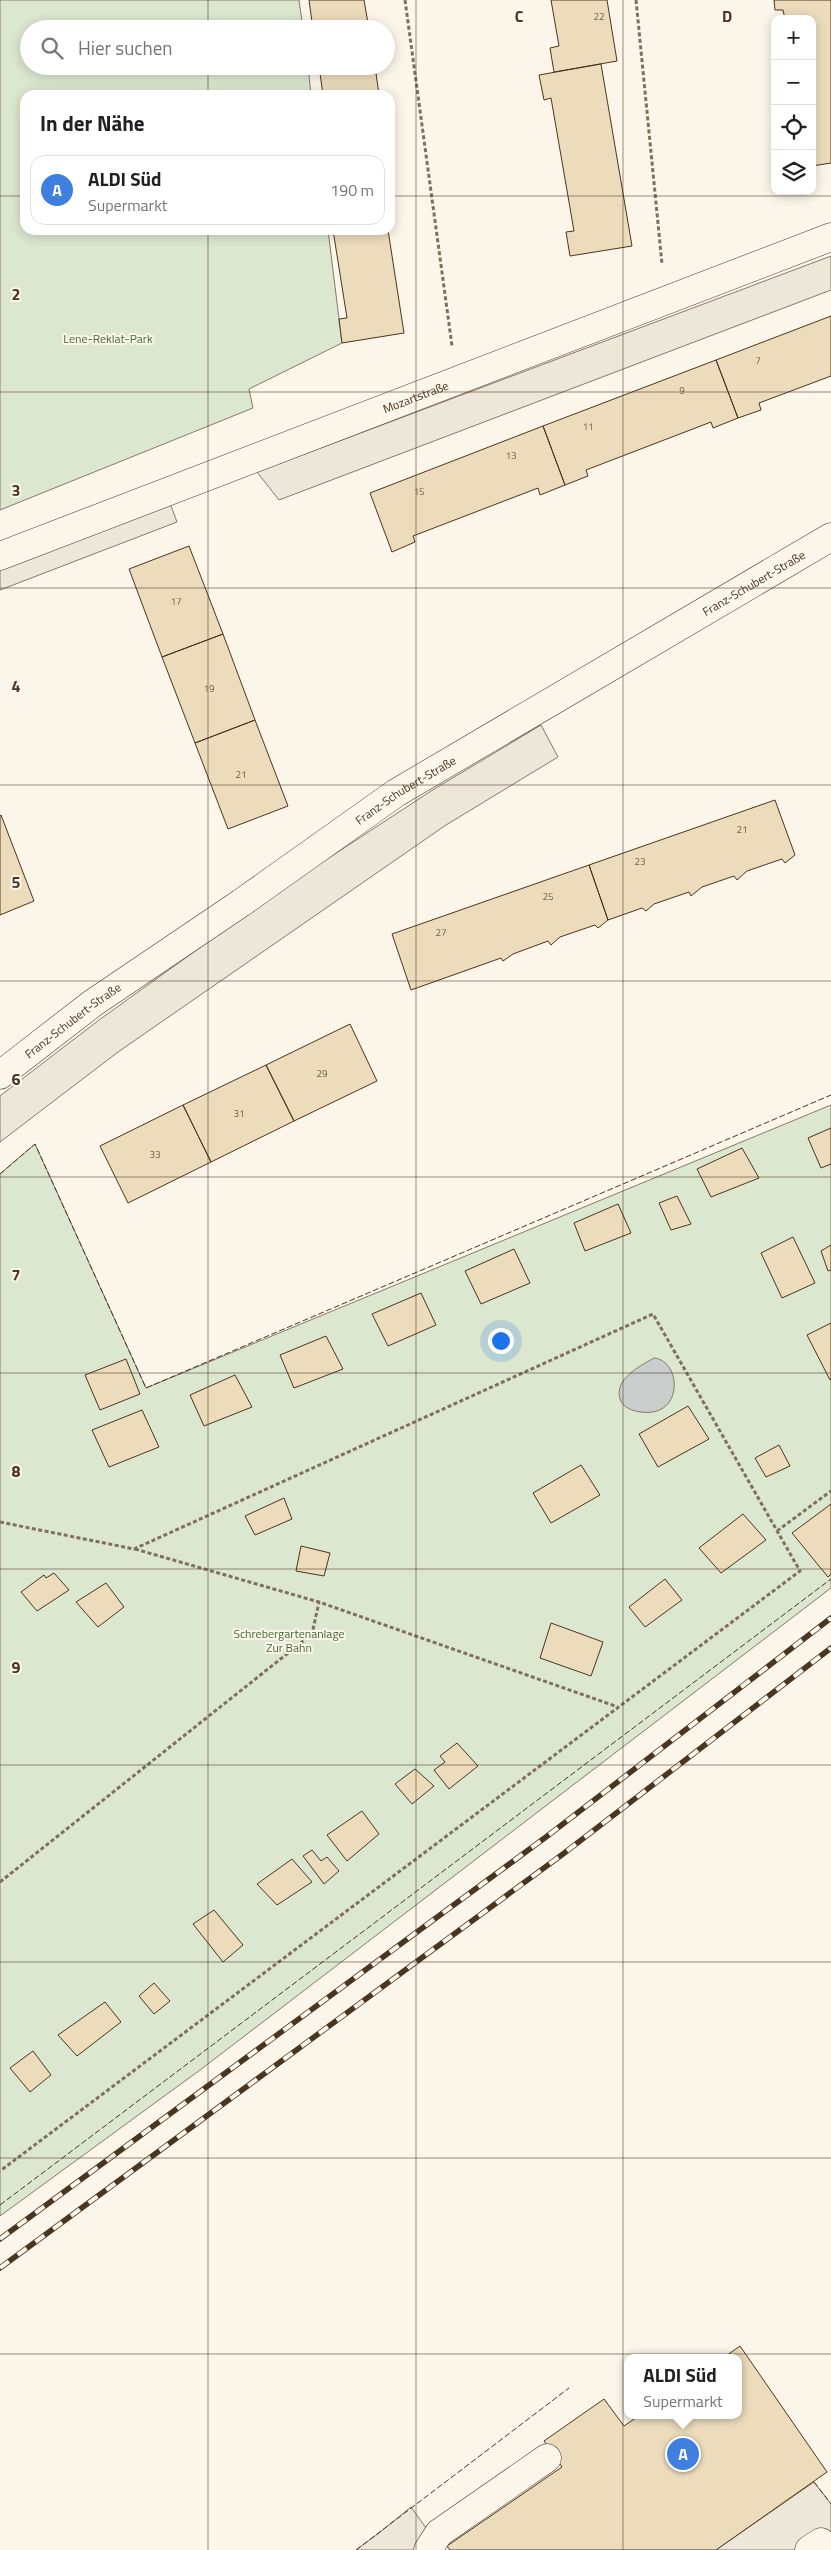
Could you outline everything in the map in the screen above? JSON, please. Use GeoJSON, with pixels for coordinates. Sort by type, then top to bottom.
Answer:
{"type":"FeatureCollection","features":[{"type":"Feature","properties":{"kind":"street","name":"Mozartstraße"},"geometry":{"type":"LineString","coordinates":[[0,556],[666,302],[831,237]]}},
{"type":"Feature","properties":{"kind":"street","name":"Franz-Schubert-Straße"},"geometry":{"type":"LineString","coordinates":[[0,1075],[93,1003],[241,903],[396,793],[831,537]]}},
{"type":"Feature","properties":{"kind":"street"},"geometry":{"type":"LineString","coordinates":[[428,2550],[439,2533],[547,2458]]}},
{"type":"Feature","properties":{"kind":"street"},"geometry":{"type":"LineString","coordinates":[[809,2550],[821,2542],[827,2550]]}},
{"type":"Feature","properties":{"kind":"path"},"geometry":{"type":"LineString","coordinates":[[405,0],[456,382]]}},
{"type":"Feature","properties":{"kind":"path"},"geometry":{"type":"LineString","coordinates":[[636,0],[666,302]]}},
{"type":"Feature","properties":{"kind":"path"},"geometry":{"type":"LineString","coordinates":[[0,2171],[800,1571],[653,1314],[134,1549]]}},
{"type":"Feature","properties":{"kind":"path"},"geometry":{"type":"LineString","coordinates":[[777,1531],[831,1491]]}},
{"type":"Feature","properties":{"kind":"path"},"geometry":{"type":"LineString","coordinates":[[0,1522],[134,1549],[319,1602],[618,1707]]}},
{"type":"Feature","properties":{"kind":"path"},"geometry":{"type":"LineString","coordinates":[[0,1882],[312,1634],[319,1602]]}},
{"type":"Feature","properties":{"kind":"green space","name":"Lene-Reklat-Park"},"geometry":{"type":"Polygon","coordinates":[[[0,0],[299,0],[302,20],[20,20],[20,75],[309,75],[310,90],[20,90],[20,235],[329,235],[342,343],[249,389],[253,408],[0,510],[0,0]]]}},
{"type":"Feature","properties":{"kind":"green space","name":"Schrebergartenanlage Zur Bahn"},"geometry":{"type":"Polygon","coordinates":[[[831,1105],[831,1588],[200,2070],[0,2216],[0,1174],[35,1144],[146,1388],[831,1105]]]}},
{"type":"Feature","properties":{"kind":"shaded area"},"geometry":{"type":"Polygon","coordinates":[[[831,256],[831,290],[279,500],[257,472],[831,256]]]}},
{"type":"Feature","properties":{"kind":"shaded area"},"geometry":{"type":"Polygon","coordinates":[[[170,503],[177,522],[0,590],[0,569],[170,503]]]}},
{"type":"Feature","properties":{"kind":"shaded area"},"geometry":{"type":"Polygon","coordinates":[[[541,725],[558,757],[446,825],[118,1052],[0,1142],[0,1096],[99,1020],[283,888],[431,791],[541,725]]]}},
{"type":"Feature","properties":{"kind":"shaded area"},"geometry":{"type":"Polygon","coordinates":[[[654,1358],[663,1361],[670,1369],[674,1378],[671,1398],[665,1407],[655,1412],[641,1412],[629,1409],[623,1405],[620,1399],[621,1385],[630,1374],[654,1358]]]}},
{"type":"Feature","properties":{"kind":"shaded area"},"geometry":{"type":"Polygon","coordinates":[[[814,2482],[831,2504],[831,2550],[716,2550],[814,2482]]]}},
{"type":"Feature","properties":{"kind":"shaded area"},"geometry":{"type":"Polygon","coordinates":[[[411,2507],[442,2550],[356,2550],[379,2533],[411,2507]]]}},
{"type":"Feature","properties":{"kind":"building"},"geometry":{"type":"Polygon","coordinates":[[[309,0],[364,0],[367,20],[312,20],[309,0]]]}},
{"type":"Feature","properties":{"kind":"building"},"geometry":{"type":"Polygon","coordinates":[[[551,0],[607,0],[617,61],[554,72],[550,48],[559,46],[551,0]]]}},
{"type":"Feature","properties":{"kind":"building"},"geometry":{"type":"Polygon","coordinates":[[[774,0],[831,0],[831,163],[816,165],[816,15],[784,15],[783,10],[775,10],[774,0]]]}},
{"type":"Feature","properties":{"kind":"building"},"geometry":{"type":"Polygon","coordinates":[[[601,64],[632,246],[570,256],[566,232],[574,231],[551,98],[544,100],[539,75],[601,64]]]}},
{"type":"Feature","properties":{"kind":"building"},"geometry":{"type":"Polygon","coordinates":[[[320,75],[376,75],[378,90],[322,90],[320,75]]]}},
{"type":"Feature","properties":{"kind":"building"},"geometry":{"type":"Polygon","coordinates":[[[334,235],[389,235],[404,333],[342,343],[339,319],[347,318],[334,235]]]}},
{"type":"Feature","properties":{"kind":"building"},"geometry":{"type":"Polygon","coordinates":[[[831,316],[831,376],[759,403],[761,410],[738,418],[716,360],[831,316]]]}},
{"type":"Feature","properties":{"kind":"building"},"geometry":{"type":"Polygon","coordinates":[[[716,360],[738,418],[713,428],[711,422],[586,470],[588,476],[565,485],[543,426],[716,360]]]}},
{"type":"Feature","properties":{"kind":"building"},"geometry":{"type":"Polygon","coordinates":[[[543,426],[565,485],[540,495],[538,488],[413,536],[415,542],[392,552],[370,493],[543,426]]]}},
{"type":"Feature","properties":{"kind":"building"},"geometry":{"type":"Polygon","coordinates":[[[189,546],[223,634],[162,657],[129,569],[189,546]]]}},
{"type":"Feature","properties":{"kind":"building"},"geometry":{"type":"Polygon","coordinates":[[[223,634],[255,720],[195,743],[162,657],[223,634]]]}},
{"type":"Feature","properties":{"kind":"building"},"geometry":{"type":"Polygon","coordinates":[[[255,720],[288,806],[228,829],[195,743],[255,720]]]}},
{"type":"Feature","properties":{"kind":"building"},"geometry":{"type":"Polygon","coordinates":[[[775,800],[795,855],[785,863],[782,859],[747,871],[737,880],[734,876],[702,887],[691,896],[689,892],[654,904],[646,911],[642,908],[608,920],[589,865],[775,800]]]}},
{"type":"Feature","properties":{"kind":"building"},"geometry":{"type":"Polygon","coordinates":[[[0,816],[34,901],[0,915],[0,816]]]}},
{"type":"Feature","properties":{"kind":"building"},"geometry":{"type":"Polygon","coordinates":[[[589,865],[608,920],[598,928],[595,925],[560,937],[551,945],[548,941],[513,954],[503,961],[501,958],[411,990],[392,934],[589,865]]]}},
{"type":"Feature","properties":{"kind":"building"},"geometry":{"type":"Polygon","coordinates":[[[350,1024],[377,1081],[294,1121],[266,1065],[350,1024]]]}},
{"type":"Feature","properties":{"kind":"building"},"geometry":{"type":"Polygon","coordinates":[[[266,1065],[294,1121],[211,1162],[183,1105],[266,1065]]]}},
{"type":"Feature","properties":{"kind":"building"},"geometry":{"type":"Polygon","coordinates":[[[183,1105],[211,1162],[128,1203],[100,1146],[183,1105]]]}},
{"type":"Feature","properties":{"kind":"building"},"geometry":{"type":"Polygon","coordinates":[[[831,1128],[831,1164],[821,1168],[808,1138],[831,1128]]]}},
{"type":"Feature","properties":{"kind":"building"},"geometry":{"type":"Polygon","coordinates":[[[742,1148],[759,1178],[711,1197],[697,1169],[742,1148]]]}},
{"type":"Feature","properties":{"kind":"building"},"geometry":{"type":"Polygon","coordinates":[[[677,1196],[691,1224],[671,1230],[659,1203],[677,1196]]]}},
{"type":"Feature","properties":{"kind":"building"},"geometry":{"type":"Polygon","coordinates":[[[618,1204],[631,1233],[585,1251],[574,1223],[618,1204]]]}},
{"type":"Feature","properties":{"kind":"building"},"geometry":{"type":"Polygon","coordinates":[[[793,1237],[815,1283],[782,1298],[761,1253],[793,1237]]]}},
{"type":"Feature","properties":{"kind":"building"},"geometry":{"type":"Polygon","coordinates":[[[831,1245],[831,1270],[828,1271],[821,1251],[831,1245]]]}},
{"type":"Feature","properties":{"kind":"building"},"geometry":{"type":"Polygon","coordinates":[[[514,1249],[530,1283],[481,1304],[465,1271],[514,1249]]]}},
{"type":"Feature","properties":{"kind":"building"},"geometry":{"type":"Polygon","coordinates":[[[421,1293],[436,1325],[388,1346],[372,1314],[421,1293]]]}},
{"type":"Feature","properties":{"kind":"building"},"geometry":{"type":"Polygon","coordinates":[[[831,1323],[831,1379],[830,1380],[807,1335],[831,1323]]]}},
{"type":"Feature","properties":{"kind":"building"},"geometry":{"type":"Polygon","coordinates":[[[326,1336],[343,1369],[294,1388],[280,1355],[326,1336]]]}},
{"type":"Feature","properties":{"kind":"building"},"geometry":{"type":"Polygon","coordinates":[[[126,1359],[140,1394],[100,1410],[85,1375],[126,1359]]]}},
{"type":"Feature","properties":{"kind":"building"},"geometry":{"type":"Polygon","coordinates":[[[235,1375],[252,1407],[204,1426],[190,1395],[235,1375]]]}},
{"type":"Feature","properties":{"kind":"building"},"geometry":{"type":"Polygon","coordinates":[[[688,1406],[709,1439],[658,1467],[639,1434],[688,1406]]]}},
{"type":"Feature","properties":{"kind":"building"},"geometry":{"type":"Polygon","coordinates":[[[142,1410],[159,1447],[109,1467],[92,1430],[142,1410]]]}},
{"type":"Feature","properties":{"kind":"building"},"geometry":{"type":"Polygon","coordinates":[[[779,1445],[790,1466],[766,1477],[755,1458],[779,1445]]]}},
{"type":"Feature","properties":{"kind":"building"},"geometry":{"type":"Polygon","coordinates":[[[581,1465],[600,1495],[551,1523],[533,1493],[581,1465]]]}},
{"type":"Feature","properties":{"kind":"building"},"geometry":{"type":"Polygon","coordinates":[[[284,1498],[292,1519],[255,1535],[245,1516],[284,1498]]]}},
{"type":"Feature","properties":{"kind":"building"},"geometry":{"type":"Polygon","coordinates":[[[831,1504],[831,1574],[828,1577],[792,1533],[831,1504]]]}},
{"type":"Feature","properties":{"kind":"building"},"geometry":{"type":"Polygon","coordinates":[[[743,1514],[766,1540],[721,1573],[699,1548],[743,1514]]]}},
{"type":"Feature","properties":{"kind":"building"},"geometry":{"type":"Polygon","coordinates":[[[301,1546],[330,1553],[324,1576],[296,1571],[301,1546]]]}},
{"type":"Feature","properties":{"kind":"building"},"geometry":{"type":"Polygon","coordinates":[[[54,1573],[69,1590],[37,1611],[21,1592],[44,1575],[46,1578],[54,1573]]]}},
{"type":"Feature","properties":{"kind":"building"},"geometry":{"type":"Polygon","coordinates":[[[665,1579],[682,1600],[645,1627],[629,1607],[665,1579]]]}},
{"type":"Feature","properties":{"kind":"building"},"geometry":{"type":"Polygon","coordinates":[[[106,1583],[124,1607],[98,1627],[76,1602],[106,1583]]]}},
{"type":"Feature","properties":{"kind":"building"},"geometry":{"type":"Polygon","coordinates":[[[551,1623],[603,1642],[591,1676],[540,1658],[551,1623]]]}},
{"type":"Feature","properties":{"kind":"building"},"geometry":{"type":"Polygon","coordinates":[[[457,1743],[478,1766],[449,1789],[434,1770],[445,1762],[440,1756],[457,1743]]]}},
{"type":"Feature","properties":{"kind":"building"},"geometry":{"type":"Polygon","coordinates":[[[415,1769],[434,1786],[412,1804],[395,1784],[415,1769]]]}},
{"type":"Feature","properties":{"kind":"building"},"geometry":{"type":"Polygon","coordinates":[[[362,1811],[379,1834],[347,1861],[327,1835],[362,1811]]]}},
{"type":"Feature","properties":{"kind":"building"},"geometry":{"type":"Polygon","coordinates":[[[312,1850],[321,1861],[327,1857],[339,1871],[324,1884],[303,1856],[312,1850]]]}},
{"type":"Feature","properties":{"kind":"building"},"geometry":{"type":"Polygon","coordinates":[[[292,1859],[312,1882],[277,1905],[257,1884],[292,1859]]]}},
{"type":"Feature","properties":{"kind":"building"},"geometry":{"type":"Polygon","coordinates":[[[214,1910],[243,1945],[223,1962],[193,1924],[214,1910]]]}},
{"type":"Feature","properties":{"kind":"building"},"geometry":{"type":"Polygon","coordinates":[[[154,1983],[170,2001],[154,2014],[139,1996],[154,1983]]]}},
{"type":"Feature","properties":{"kind":"building"},"geometry":{"type":"Polygon","coordinates":[[[105,2002],[121,2022],[77,2056],[58,2035],[105,2002]]]}},
{"type":"Feature","properties":{"kind":"building"},"geometry":{"type":"Polygon","coordinates":[[[33,2051],[51,2075],[30,2092],[10,2068],[33,2051]]]}},
{"type":"Feature","properties":{"kind":"building"},"geometry":{"type":"Polygon","coordinates":[[[740,2346],[827,2472],[716,2550],[450,2550],[447,2546],[562,2467],[544,2441],[604,2399],[624,2426],[634,2419],[742,2419],[742,2354],[729,2354],[740,2346]]]}},
{"type":"Feature","properties":{"kind":"railway"},"geometry":{"type":"LineString","coordinates":[[0,2239],[546,1837],[831,1618]]}},
{"type":"Feature","properties":{"kind":"railway"},"geometry":{"type":"LineString","coordinates":[[0,2268],[563,1854],[831,1648]]}},
{"type":"Feature","properties":{"kind":"fence"},"geometry":{"type":"LineString","coordinates":[[0,1174],[35,1144],[146,1388],[831,1095]]}},
{"type":"Feature","properties":{"kind":"fence"},"geometry":{"type":"LineString","coordinates":[[0,2205],[831,1579]]}},
{"type":"Feature","properties":{"kind":"fence"},"geometry":{"type":"LineString","coordinates":[[356,2550],[569,2388]]}},
{"type":"Feature","properties":{"kind":"fence"},"geometry":{"type":"LineString","coordinates":[[814,2482],[831,2504]]}},
{"type":"Feature","properties":{"kind":"place","name":"ALDI Süd"},"geometry":{"type":"Point","coordinates":[683,2454]}}]}
